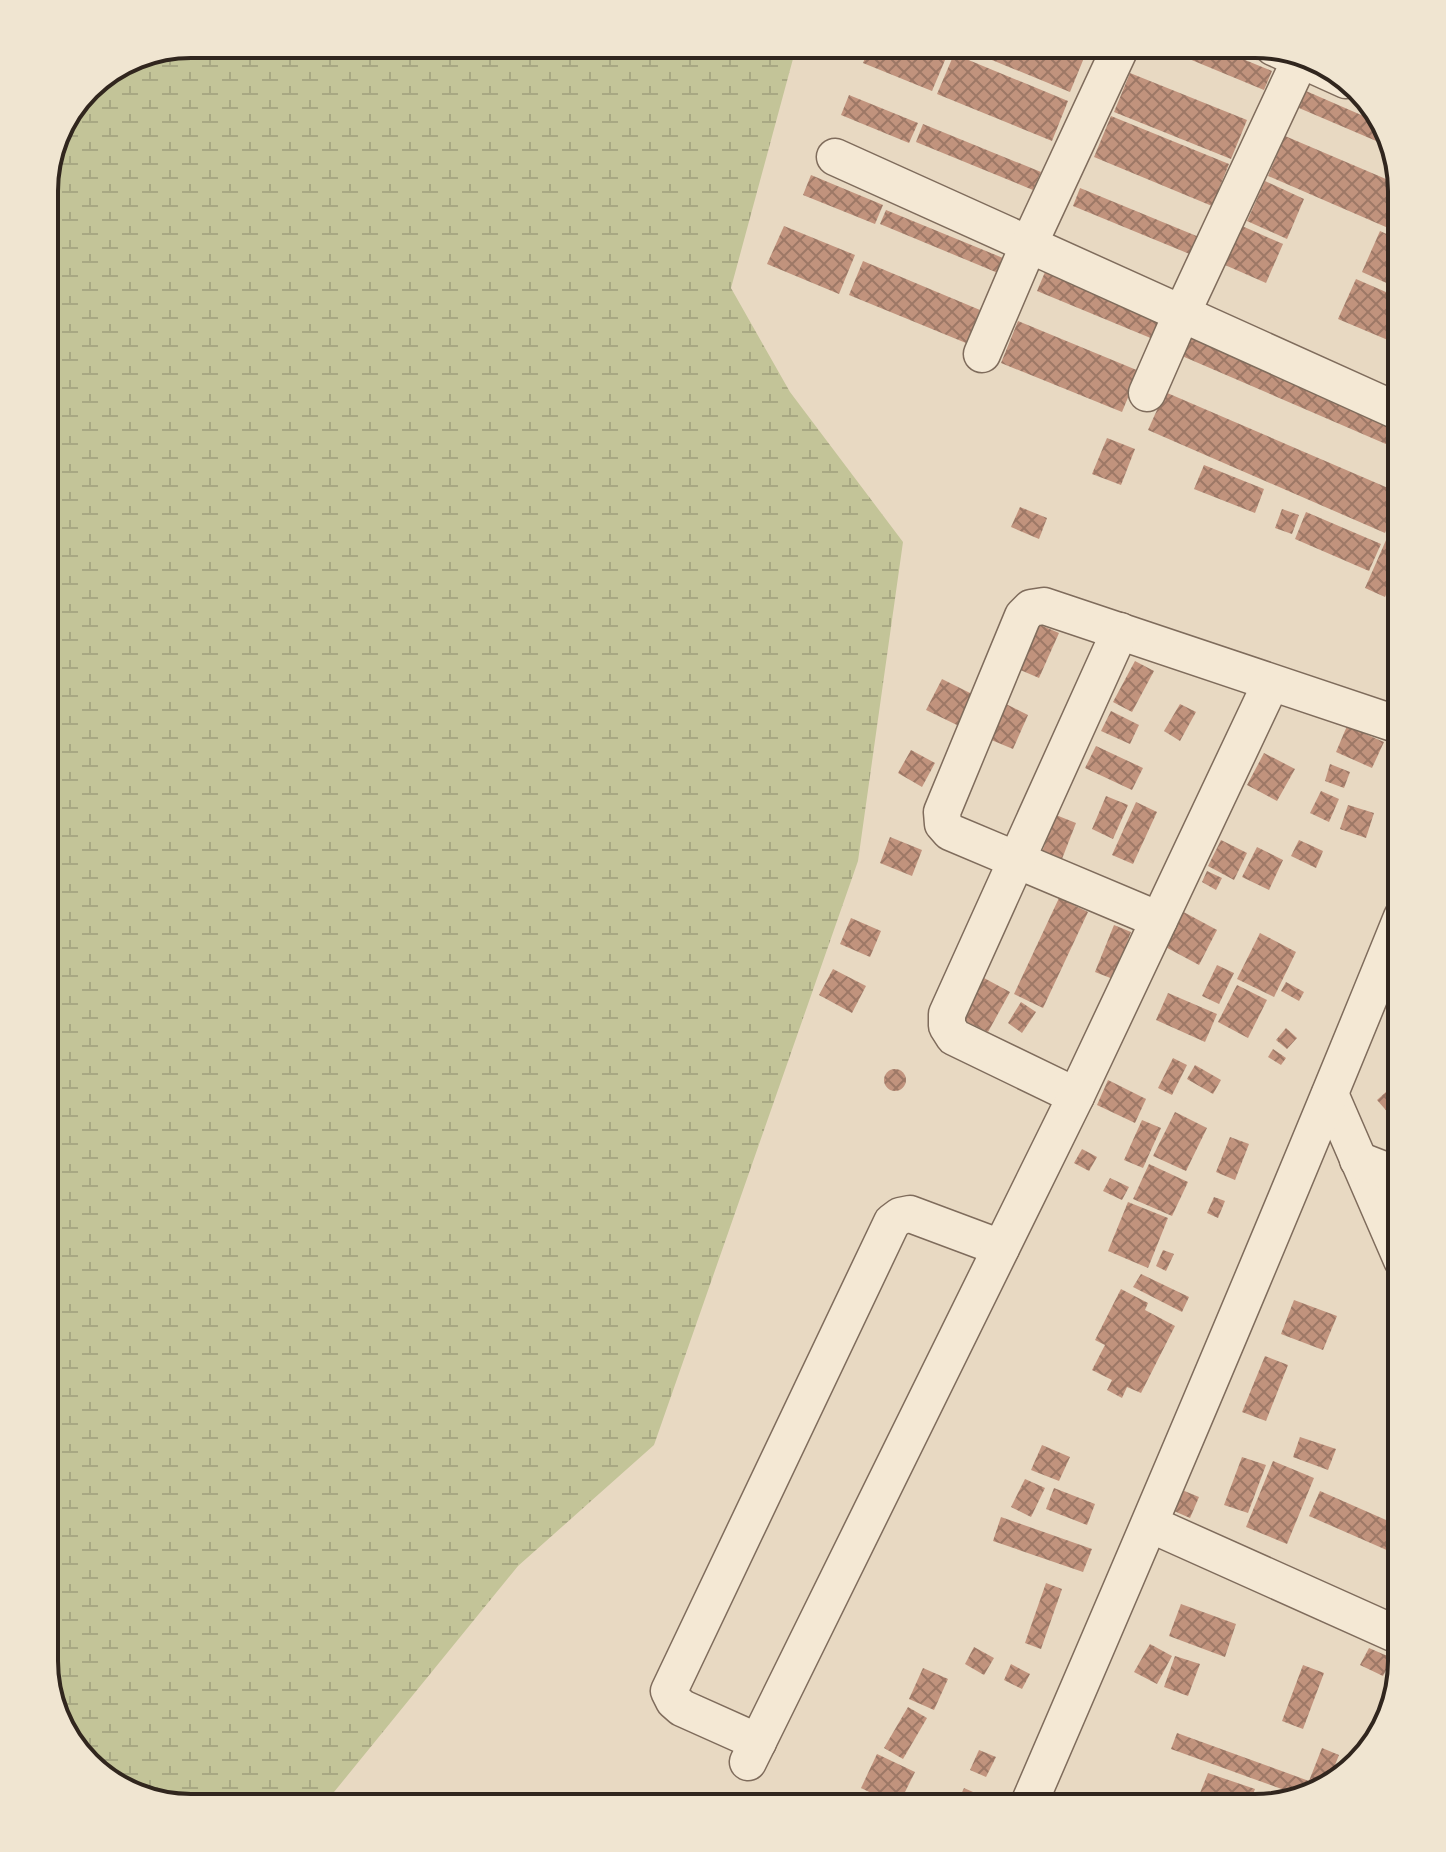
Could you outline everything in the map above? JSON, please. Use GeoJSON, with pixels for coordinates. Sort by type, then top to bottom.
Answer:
{"type":"FeatureCollection","features":[{"type":"Feature","properties":{"kind":"street"},"geometry":{"type":"LineString","coordinates":[[982,354],[1115,58]]}},
{"type":"Feature","properties":{"kind":"street"},"geometry":{"type":"LineString","coordinates":[[1147,393],[1288,63]]}},
{"type":"Feature","properties":{"kind":"street"},"geometry":{"type":"LineString","coordinates":[[835,157],[1388,407]]}},
{"type":"Feature","properties":{"kind":"street"},"geometry":{"type":"LineString","coordinates":[[1159,920],[950,832],[943,824],[942,812],[1023,616],[1031,608],[1044,606],[1388,721]]}},
{"type":"Feature","properties":{"kind":"street"},"geometry":{"type":"LineString","coordinates":[[1076,1096],[954,1037],[947,1026],[947,1014],[1120,631]]}},
{"type":"Feature","properties":{"kind":"street"},"geometry":{"type":"LineString","coordinates":[[1001,1248],[910,1214],[892,1222],[669,1691],[682,1708],[753,1752],[1076,1096],[1271,683]]}},
{"type":"Feature","properties":{"kind":"street"},"geometry":{"type":"LineString","coordinates":[[1033,1794],[1150,1524],[1388,951]]}},
{"type":"Feature","properties":{"kind":"street"},"geometry":{"type":"LineString","coordinates":[[1330,1094],[1388,1228]]}},
{"type":"Feature","properties":{"kind":"street"},"geometry":{"type":"LineString","coordinates":[[1358,1160],[1388,1172]]}},
{"type":"Feature","properties":{"kind":"street"},"geometry":{"type":"LineString","coordinates":[[1150,1524],[1388,1631]]}},
{"type":"Feature","properties":{"kind":"green space"},"geometry":{"type":"Polygon","coordinates":[[[191,58],[793,58],[731,288],[790,392],[903,542],[858,861],[654,1445],[518,1566],[332,1794],[191,1794],[157,1789],[132,1780],[103,1761],[80,1735],[65,1704],[58,1661],[58,182],[72,132],[85,110],[103,91],[124,76],[148,65],[191,58]]]}},
{"type":"Feature","properties":{"kind":"building"},"geometry":{"type":"Polygon","coordinates":[[[865,58],[946,58],[932,91],[863,63],[865,58]]]}},
{"type":"Feature","properties":{"kind":"building"},"geometry":{"type":"Polygon","coordinates":[[[952,58],[964,58],[1068,101],[1052,141],[937,94],[952,58]]]}},
{"type":"Feature","properties":{"kind":"building"},"geometry":{"type":"Polygon","coordinates":[[[987,58],[1084,58],[1070,92],[987,58]]]}},
{"type":"Feature","properties":{"kind":"building"},"geometry":{"type":"Polygon","coordinates":[[[1187,58],[1240,58],[1272,71],[1264,90],[1187,58]]]}},
{"type":"Feature","properties":{"kind":"building"},"geometry":{"type":"Polygon","coordinates":[[[1130,73],[1247,120],[1231,159],[1114,112],[1130,73]]]}},
{"type":"Feature","properties":{"kind":"building"},"geometry":{"type":"Polygon","coordinates":[[[1306,91],[1366,117],[1378,142],[1299,108],[1306,91]]]}},
{"type":"Feature","properties":{"kind":"building"},"geometry":{"type":"Polygon","coordinates":[[[849,95],[918,123],[909,143],[841,115],[849,95]]]}},
{"type":"Feature","properties":{"kind":"building"},"geometry":{"type":"Polygon","coordinates":[[[1111,116],[1229,164],[1212,206],[1094,157],[1111,116]]]}},
{"type":"Feature","properties":{"kind":"building"},"geometry":{"type":"Polygon","coordinates":[[[923,124],[1041,172],[1033,190],[916,142],[923,124]]]}},
{"type":"Feature","properties":{"kind":"building"},"geometry":{"type":"Polygon","coordinates":[[[1285,136],[1387,179],[1388,228],[1268,176],[1285,136]]]}},
{"type":"Feature","properties":{"kind":"building"},"geometry":{"type":"Polygon","coordinates":[[[811,175],[883,205],[875,224],[803,195],[811,175]]]}},
{"type":"Feature","properties":{"kind":"building"},"geometry":{"type":"Polygon","coordinates":[[[1265,181],[1304,199],[1287,239],[1247,221],[1265,181]]]}},
{"type":"Feature","properties":{"kind":"building"},"geometry":{"type":"Polygon","coordinates":[[[1080,188],[1199,237],[1192,255],[1073,206],[1080,188]]]}},
{"type":"Feature","properties":{"kind":"building"},"geometry":{"type":"Polygon","coordinates":[[[886,210],[1003,258],[998,273],[880,224],[886,210]]]}},
{"type":"Feature","properties":{"kind":"building"},"geometry":{"type":"Polygon","coordinates":[[[784,226],[855,255],[839,294],[767,264],[784,226]]]}},
{"type":"Feature","properties":{"kind":"building"},"geometry":{"type":"Polygon","coordinates":[[[1242,226],[1283,244],[1266,283],[1225,265],[1242,226]]]}},
{"type":"Feature","properties":{"kind":"building"},"geometry":{"type":"Polygon","coordinates":[[[1380,231],[1388,235],[1388,284],[1362,272],[1380,231]]]}},
{"type":"Feature","properties":{"kind":"building"},"geometry":{"type":"Polygon","coordinates":[[[863,261],[980,310],[966,343],[849,295],[863,261]]]}},
{"type":"Feature","properties":{"kind":"building"},"geometry":{"type":"Polygon","coordinates":[[[1045,272],[1161,320],[1153,339],[1037,291],[1045,272]]]}},
{"type":"Feature","properties":{"kind":"building"},"geometry":{"type":"Polygon","coordinates":[[[1356,279],[1388,293],[1388,340],[1338,319],[1356,279]]]}},
{"type":"Feature","properties":{"kind":"building"},"geometry":{"type":"Polygon","coordinates":[[[1018,321],[1139,371],[1122,412],[1001,363],[1018,321]]]}},
{"type":"Feature","properties":{"kind":"building"},"geometry":{"type":"Polygon","coordinates":[[[1192,333],[1388,417],[1388,445],[1182,356],[1192,333]]]}},
{"type":"Feature","properties":{"kind":"building"},"geometry":{"type":"Polygon","coordinates":[[[1165,392],[1388,488],[1388,526],[1385,533],[1148,430],[1165,392]]]}},
{"type":"Feature","properties":{"kind":"building"},"geometry":{"type":"Polygon","coordinates":[[[1107,438],[1135,449],[1121,485],[1092,474],[1107,438]]]}},
{"type":"Feature","properties":{"kind":"building"},"geometry":{"type":"Polygon","coordinates":[[[1204,465],[1264,489],[1255,513],[1194,489],[1204,465]]]}},
{"type":"Feature","properties":{"kind":"building"},"geometry":{"type":"Polygon","coordinates":[[[1020,507],[1047,518],[1039,539],[1011,527],[1020,507]]]}},
{"type":"Feature","properties":{"kind":"building"},"geometry":{"type":"Polygon","coordinates":[[[1282,509],[1299,515],[1292,534],[1275,528],[1282,509]]]}},
{"type":"Feature","properties":{"kind":"building"},"geometry":{"type":"Polygon","coordinates":[[[1306,512],[1381,544],[1369,571],[1295,539],[1306,512]]]}},
{"type":"Feature","properties":{"kind":"building"},"geometry":{"type":"Polygon","coordinates":[[[1388,536],[1388,590],[1385,597],[1365,588],[1388,536]]]}},
{"type":"Feature","properties":{"kind":"building"},"geometry":{"type":"Polygon","coordinates":[[[1038,624],[1059,633],[1039,678],[1018,669],[1038,624]]]}},
{"type":"Feature","properties":{"kind":"building"},"geometry":{"type":"Polygon","coordinates":[[[1135,661],[1154,671],[1132,712],[1113,702],[1135,661]]]}},
{"type":"Feature","properties":{"kind":"building"},"geometry":{"type":"Polygon","coordinates":[[[942,679],[974,695],[959,726],[926,710],[942,679]]]}},
{"type":"Feature","properties":{"kind":"building"},"geometry":{"type":"Polygon","coordinates":[[[1006,704],[1028,715],[1013,749],[989,739],[1006,704]]]}},
{"type":"Feature","properties":{"kind":"building"},"geometry":{"type":"Polygon","coordinates":[[[1180,704],[1196,712],[1180,741],[1164,731],[1180,704]]]}},
{"type":"Feature","properties":{"kind":"building"},"geometry":{"type":"Polygon","coordinates":[[[1111,711],[1139,725],[1130,744],[1101,731],[1111,711]]]}},
{"type":"Feature","properties":{"kind":"building"},"geometry":{"type":"Polygon","coordinates":[[[1347,726],[1384,742],[1372,768],[1336,752],[1347,726]]]}},
{"type":"Feature","properties":{"kind":"building"},"geometry":{"type":"Polygon","coordinates":[[[1096,746],[1143,768],[1132,790],[1085,768],[1096,746]]]}},
{"type":"Feature","properties":{"kind":"building"},"geometry":{"type":"Polygon","coordinates":[[[911,750],[935,763],[922,787],[898,773],[911,750]]]}},
{"type":"Feature","properties":{"kind":"building"},"geometry":{"type":"Polygon","coordinates":[[[1264,753],[1295,769],[1277,801],[1247,785],[1264,753]]]}},
{"type":"Feature","properties":{"kind":"building"},"geometry":{"type":"Polygon","coordinates":[[[1330,764],[1350,772],[1344,788],[1325,781],[1330,764]]]}},
{"type":"Feature","properties":{"kind":"building"},"geometry":{"type":"Polygon","coordinates":[[[1321,791],[1339,799],[1329,822],[1310,813],[1321,791]]]}},
{"type":"Feature","properties":{"kind":"building"},"geometry":{"type":"Polygon","coordinates":[[[1106,796],[1128,805],[1113,839],[1092,829],[1106,796]]]}},
{"type":"Feature","properties":{"kind":"building"},"geometry":{"type":"Polygon","coordinates":[[[1136,802],[1157,812],[1133,864],[1112,855],[1136,802]]]}},
{"type":"Feature","properties":{"kind":"building"},"geometry":{"type":"Polygon","coordinates":[[[1348,805],[1374,813],[1366,838],[1340,829],[1348,805]]]}},
{"type":"Feature","properties":{"kind":"building"},"geometry":{"type":"Polygon","coordinates":[[[1056,815],[1076,823],[1060,864],[1040,857],[1056,815]]]}},
{"type":"Feature","properties":{"kind":"building"},"geometry":{"type":"Polygon","coordinates":[[[890,837],[922,850],[912,876],[880,863],[890,837]]]}},
{"type":"Feature","properties":{"kind":"building"},"geometry":{"type":"Polygon","coordinates":[[[1221,840],[1247,853],[1234,880],[1208,866],[1221,840]]]}},
{"type":"Feature","properties":{"kind":"building"},"geometry":{"type":"Polygon","coordinates":[[[1299,840],[1323,851],[1316,868],[1291,856],[1299,840]]]}},
{"type":"Feature","properties":{"kind":"building"},"geometry":{"type":"Polygon","coordinates":[[[1257,847],[1283,860],[1269,890],[1242,877],[1257,847]]]}},
{"type":"Feature","properties":{"kind":"building"},"geometry":{"type":"Polygon","coordinates":[[[1207,871],[1222,878],[1216,890],[1202,882],[1207,871]]]}},
{"type":"Feature","properties":{"kind":"building"},"geometry":{"type":"Polygon","coordinates":[[[1059,898],[1088,912],[1043,1008],[1014,994],[1059,898]]]}},
{"type":"Feature","properties":{"kind":"building"},"geometry":{"type":"Polygon","coordinates":[[[1178,909],[1217,930],[1199,965],[1160,944],[1178,909]]]}},
{"type":"Feature","properties":{"kind":"building"},"geometry":{"type":"Polygon","coordinates":[[[851,918],[881,931],[870,957],[840,944],[851,918]]]}},
{"type":"Feature","properties":{"kind":"building"},"geometry":{"type":"Polygon","coordinates":[[[1114,925],[1131,932],[1113,979],[1095,972],[1114,925]]]}},
{"type":"Feature","properties":{"kind":"building"},"geometry":{"type":"Polygon","coordinates":[[[1260,933],[1296,952],[1274,997],[1237,979],[1260,933]]]}},
{"type":"Feature","properties":{"kind":"building"},"geometry":{"type":"Polygon","coordinates":[[[1217,965],[1234,973],[1219,1004],[1202,996],[1217,965]]]}},
{"type":"Feature","properties":{"kind":"building"},"geometry":{"type":"Polygon","coordinates":[[[833,969],[866,986],[852,1013],[819,995],[833,969]]]}},
{"type":"Feature","properties":{"kind":"building"},"geometry":{"type":"Polygon","coordinates":[[[984,978],[1010,992],[988,1032],[963,1020],[984,978]]]}},
{"type":"Feature","properties":{"kind":"building"},"geometry":{"type":"Polygon","coordinates":[[[1286,982],[1304,992],[1299,1001],[1281,991],[1286,982]]]}},
{"type":"Feature","properties":{"kind":"building"},"geometry":{"type":"Polygon","coordinates":[[[1237,985],[1267,1000],[1248,1038],[1218,1022],[1237,985]]]}},
{"type":"Feature","properties":{"kind":"building"},"geometry":{"type":"Polygon","coordinates":[[[1168,993],[1217,1014],[1205,1042],[1156,1020],[1168,993]]]}},
{"type":"Feature","properties":{"kind":"building"},"geometry":{"type":"Polygon","coordinates":[[[1021,1002],[1036,1012],[1022,1033],[1008,1023],[1021,1002]]]}},
{"type":"Feature","properties":{"kind":"building"},"geometry":{"type":"Polygon","coordinates":[[[1286,1028],[1297,1038],[1287,1049],[1276,1040],[1286,1028]]]}},
{"type":"Feature","properties":{"kind":"building"},"geometry":{"type":"Polygon","coordinates":[[[1273,1049],[1286,1058],[1281,1065],[1268,1057],[1273,1049]]]}},
{"type":"Feature","properties":{"kind":"building"},"geometry":{"type":"Polygon","coordinates":[[[1173,1058],[1187,1065],[1172,1095],[1158,1088],[1173,1058]]]}},
{"type":"Feature","properties":{"kind":"building"},"geometry":{"type":"Polygon","coordinates":[[[1195,1065],[1221,1080],[1213,1094],[1187,1079],[1195,1065]]]}},
{"type":"Feature","properties":{"kind":"building"},"geometry":{"type":"Polygon","coordinates":[[[895,1069],[903,1072],[906,1080],[903,1088],[895,1091],[887,1088],[884,1080],[887,1072],[895,1069]]]}},
{"type":"Feature","properties":{"kind":"building"},"geometry":{"type":"Polygon","coordinates":[[[1108,1080],[1146,1099],[1135,1123],[1097,1105],[1108,1080]]]}},
{"type":"Feature","properties":{"kind":"building"},"geometry":{"type":"Polygon","coordinates":[[[1388,1090],[1388,1113],[1377,1100],[1388,1090]]]}},
{"type":"Feature","properties":{"kind":"building"},"geometry":{"type":"Polygon","coordinates":[[[1175,1112],[1207,1128],[1186,1171],[1153,1156],[1175,1112]]]}},
{"type":"Feature","properties":{"kind":"building"},"geometry":{"type":"Polygon","coordinates":[[[1142,1120],[1161,1128],[1143,1168],[1124,1160],[1142,1120]]]}},
{"type":"Feature","properties":{"kind":"building"},"geometry":{"type":"Polygon","coordinates":[[[1230,1137],[1249,1144],[1235,1180],[1216,1172],[1230,1137]]]}},
{"type":"Feature","properties":{"kind":"building"},"geometry":{"type":"Polygon","coordinates":[[[1082,1149],[1097,1157],[1089,1171],[1074,1163],[1082,1149]]]}},
{"type":"Feature","properties":{"kind":"building"},"geometry":{"type":"Polygon","coordinates":[[[1149,1164],[1188,1182],[1172,1216],[1133,1199],[1149,1164]]]}},
{"type":"Feature","properties":{"kind":"building"},"geometry":{"type":"Polygon","coordinates":[[[1110,1178],[1129,1187],[1122,1200],[1103,1191],[1110,1178]]]}},
{"type":"Feature","properties":{"kind":"building"},"geometry":{"type":"Polygon","coordinates":[[[1214,1197],[1225,1201],[1218,1218],[1207,1213],[1214,1197]]]}},
{"type":"Feature","properties":{"kind":"building"},"geometry":{"type":"Polygon","coordinates":[[[1128,1202],[1168,1218],[1148,1268],[1108,1251],[1128,1202]]]}},
{"type":"Feature","properties":{"kind":"building"},"geometry":{"type":"Polygon","coordinates":[[[1163,1250],[1174,1254],[1166,1271],[1156,1266],[1163,1250]]]}},
{"type":"Feature","properties":{"kind":"building"},"geometry":{"type":"Polygon","coordinates":[[[1141,1274],[1189,1297],[1182,1312],[1133,1287],[1141,1274]]]}},
{"type":"Feature","properties":{"kind":"building"},"geometry":{"type":"Polygon","coordinates":[[[1121,1289],[1148,1303],[1145,1310],[1175,1326],[1141,1393],[1127,1387],[1122,1398],[1107,1390],[1112,1380],[1092,1370],[1105,1345],[1095,1340],[1121,1289]]]}},
{"type":"Feature","properties":{"kind":"building"},"geometry":{"type":"Polygon","coordinates":[[[1294,1300],[1337,1316],[1323,1350],[1281,1334],[1294,1300]]]}},
{"type":"Feature","properties":{"kind":"building"},"geometry":{"type":"Polygon","coordinates":[[[1265,1356],[1288,1365],[1266,1421],[1242,1412],[1265,1356]]]}},
{"type":"Feature","properties":{"kind":"building"},"geometry":{"type":"Polygon","coordinates":[[[1300,1437],[1336,1449],[1328,1470],[1293,1457],[1300,1437]]]}},
{"type":"Feature","properties":{"kind":"building"},"geometry":{"type":"Polygon","coordinates":[[[1042,1445],[1070,1457],[1059,1481],[1031,1470],[1042,1445]]]}},
{"type":"Feature","properties":{"kind":"building"},"geometry":{"type":"Polygon","coordinates":[[[1242,1457],[1266,1465],[1248,1513],[1224,1505],[1242,1457]]]}},
{"type":"Feature","properties":{"kind":"building"},"geometry":{"type":"Polygon","coordinates":[[[1273,1461],[1314,1478],[1287,1544],[1246,1527],[1273,1461]]]}},
{"type":"Feature","properties":{"kind":"building"},"geometry":{"type":"Polygon","coordinates":[[[1025,1479],[1045,1488],[1031,1517],[1011,1507],[1025,1479]]]}},
{"type":"Feature","properties":{"kind":"building"},"geometry":{"type":"Polygon","coordinates":[[[1054,1488],[1095,1504],[1087,1525],[1046,1509],[1054,1488]]]}},
{"type":"Feature","properties":{"kind":"building"},"geometry":{"type":"Polygon","coordinates":[[[1182,1490],[1199,1497],[1190,1518],[1174,1511],[1182,1490]]]}},
{"type":"Feature","properties":{"kind":"building"},"geometry":{"type":"Polygon","coordinates":[[[1320,1491],[1388,1521],[1388,1551],[1309,1516],[1320,1491]]]}},
{"type":"Feature","properties":{"kind":"building"},"geometry":{"type":"Polygon","coordinates":[[[1001,1517],[1092,1549],[1083,1572],[993,1541],[1001,1517]]]}},
{"type":"Feature","properties":{"kind":"building"},"geometry":{"type":"Polygon","coordinates":[[[1046,1583],[1062,1589],[1041,1649],[1025,1643],[1046,1583]]]}},
{"type":"Feature","properties":{"kind":"building"},"geometry":{"type":"Polygon","coordinates":[[[1181,1604],[1236,1624],[1225,1657],[1169,1636],[1181,1604]]]}},
{"type":"Feature","properties":{"kind":"building"},"geometry":{"type":"Polygon","coordinates":[[[1150,1644],[1172,1656],[1157,1684],[1134,1672],[1150,1644]]]}},
{"type":"Feature","properties":{"kind":"building"},"geometry":{"type":"Polygon","coordinates":[[[974,1647],[994,1658],[984,1675],[965,1664],[974,1647]]]}},
{"type":"Feature","properties":{"kind":"building"},"geometry":{"type":"Polygon","coordinates":[[[1369,1648],[1388,1656],[1383,1676],[1360,1665],[1369,1648]]]}},
{"type":"Feature","properties":{"kind":"building"},"geometry":{"type":"Polygon","coordinates":[[[1175,1656],[1200,1664],[1188,1696],[1164,1687],[1175,1656]]]}},
{"type":"Feature","properties":{"kind":"building"},"geometry":{"type":"Polygon","coordinates":[[[1011,1664],[1030,1674],[1022,1689],[1004,1680],[1011,1664]]]}},
{"type":"Feature","properties":{"kind":"building"},"geometry":{"type":"Polygon","coordinates":[[[1303,1665],[1324,1673],[1303,1729],[1282,1721],[1303,1665]]]}},
{"type":"Feature","properties":{"kind":"building"},"geometry":{"type":"Polygon","coordinates":[[[923,1668],[948,1679],[934,1710],[909,1699],[923,1668]]]}},
{"type":"Feature","properties":{"kind":"building"},"geometry":{"type":"Polygon","coordinates":[[[908,1707],[927,1718],[903,1759],[884,1748],[908,1707]]]}},
{"type":"Feature","properties":{"kind":"building"},"geometry":{"type":"Polygon","coordinates":[[[1177,1733],[1309,1781],[1284,1790],[1171,1749],[1177,1733]]]}},
{"type":"Feature","properties":{"kind":"building"},"geometry":{"type":"Polygon","coordinates":[[[1322,1748],[1339,1755],[1334,1768],[1309,1781],[1322,1748]]]}},
{"type":"Feature","properties":{"kind":"building"},"geometry":{"type":"Polygon","coordinates":[[[979,1750],[996,1757],[986,1777],[970,1770],[979,1750]]]}},
{"type":"Feature","properties":{"kind":"building"},"geometry":{"type":"Polygon","coordinates":[[[877,1754],[915,1772],[904,1794],[873,1794],[861,1788],[877,1754]]]}},
{"type":"Feature","properties":{"kind":"building"},"geometry":{"type":"Polygon","coordinates":[[[1208,1773],[1255,1789],[1253,1794],[1200,1794],[1208,1773]]]}},
{"type":"Feature","properties":{"kind":"building"},"geometry":{"type":"Polygon","coordinates":[[[964,1788],[978,1794],[961,1794],[964,1788]]]}}]}
